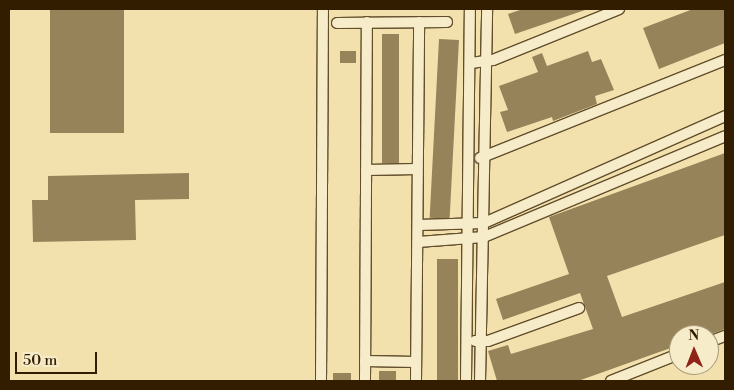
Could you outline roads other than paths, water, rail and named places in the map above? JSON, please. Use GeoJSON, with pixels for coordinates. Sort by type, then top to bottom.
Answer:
{"type":"FeatureCollection","features":[{"type":"Feature","properties":{"kind":"street"},"geometry":{"type":"LineString","coordinates":[[321,381],[322,9]]}},
{"type":"Feature","properties":{"kind":"street"},"geometry":{"type":"LineString","coordinates":[[471,63],[487,62],[619,9]]}},
{"type":"Feature","properties":{"kind":"street"},"geometry":{"type":"LineString","coordinates":[[466,381],[471,224],[471,12],[488,12],[480,381]]}},
{"type":"Feature","properties":{"kind":"street"},"geometry":{"type":"LineString","coordinates":[[365,381],[368,22]]}},
{"type":"Feature","properties":{"kind":"street"},"geometry":{"type":"LineString","coordinates":[[416,381],[419,22]]}},
{"type":"Feature","properties":{"kind":"street"},"geometry":{"type":"LineString","coordinates":[[337,23],[447,22]]}},
{"type":"Feature","properties":{"kind":"street"},"geometry":{"type":"LineString","coordinates":[[470,159],[485,157],[725,60]]}},
{"type":"Feature","properties":{"kind":"street"},"geometry":{"type":"LineString","coordinates":[[418,225],[484,223],[725,116]]}},
{"type":"Feature","properties":{"kind":"street"},"geometry":{"type":"LineString","coordinates":[[418,242],[470,241],[484,237],[725,136]]}},
{"type":"Feature","properties":{"kind":"street"},"geometry":{"type":"LineString","coordinates":[[366,170],[418,169]]}},
{"type":"Feature","properties":{"kind":"street"},"geometry":{"type":"LineString","coordinates":[[466,342],[480,341],[579,308]]}},
{"type":"Feature","properties":{"kind":"street"},"geometry":{"type":"LineString","coordinates":[[611,381],[669,358]]}},
{"type":"Feature","properties":{"kind":"street"},"geometry":{"type":"LineString","coordinates":[[365,362],[416,362]]}}]}
